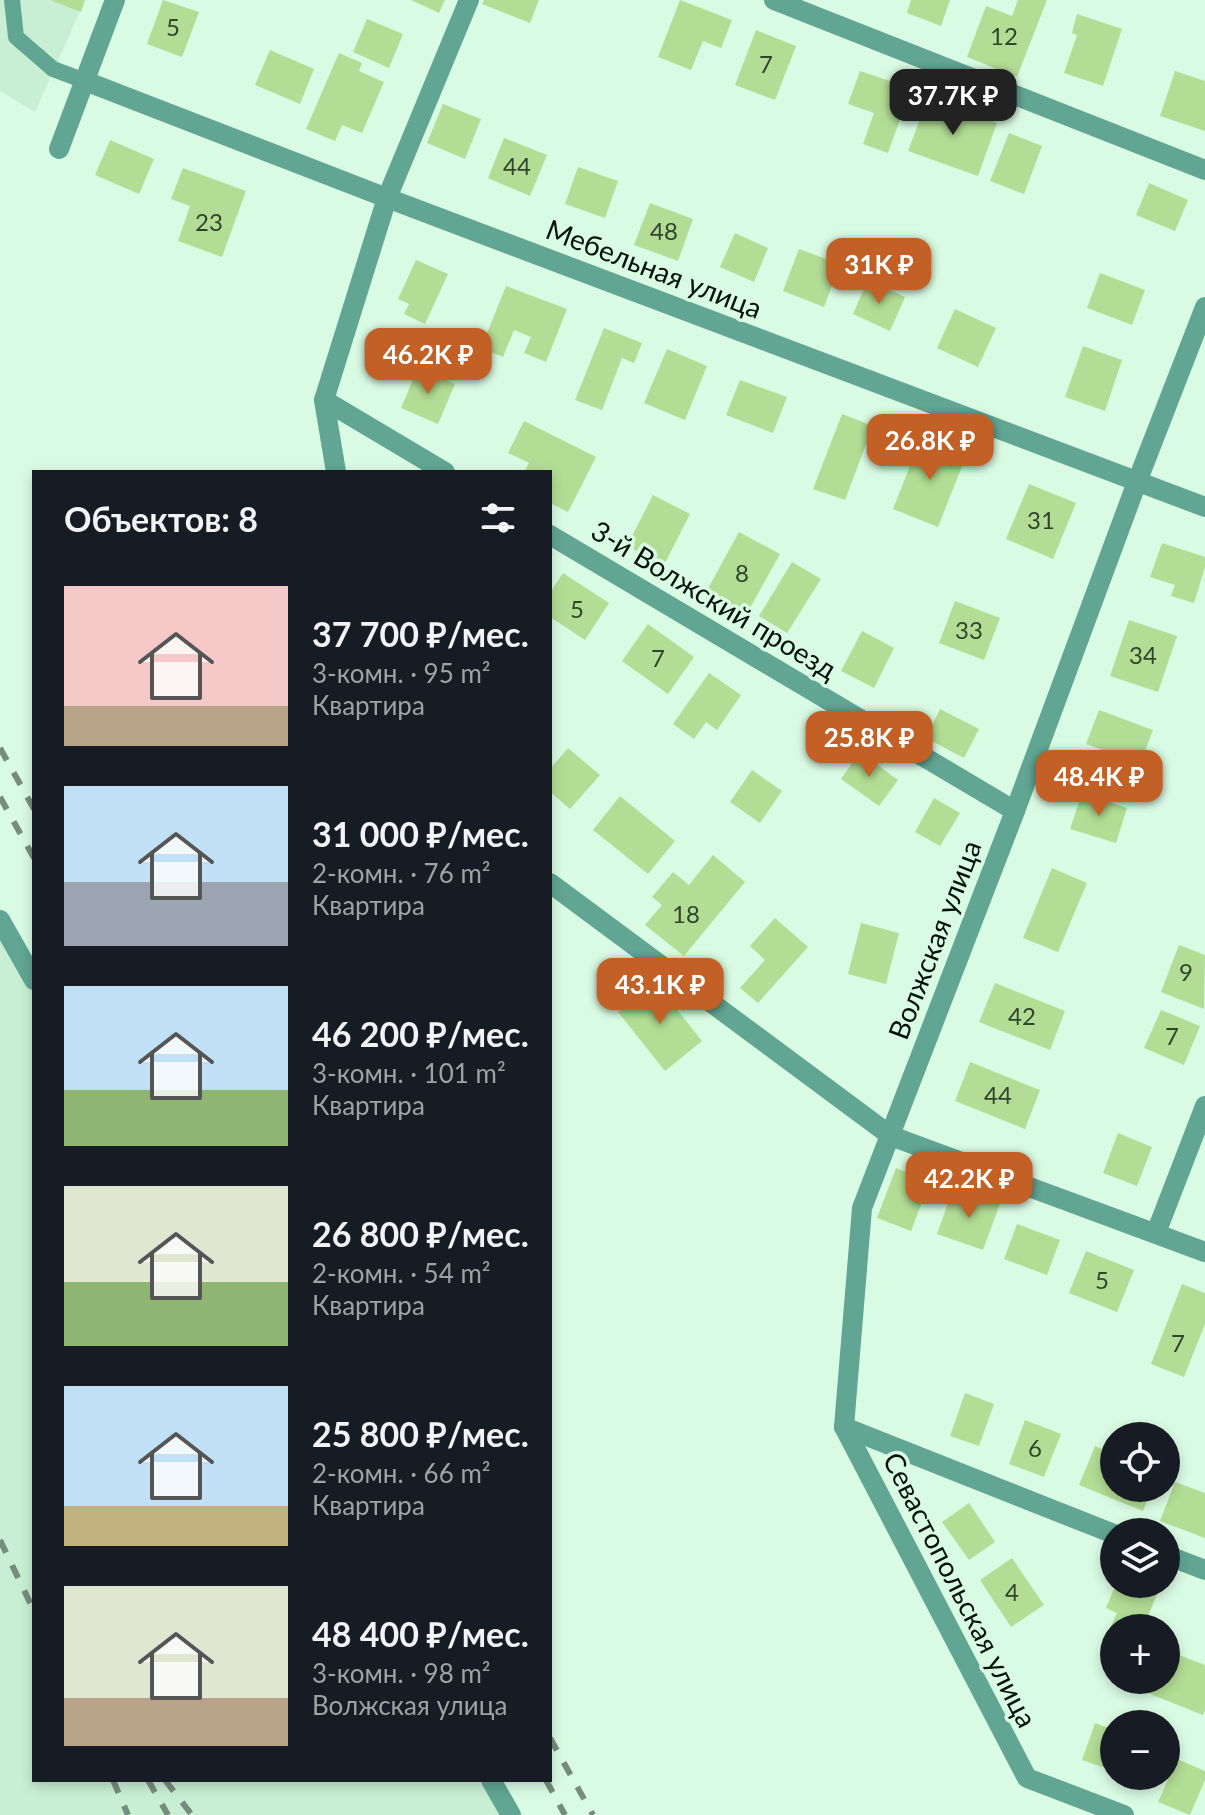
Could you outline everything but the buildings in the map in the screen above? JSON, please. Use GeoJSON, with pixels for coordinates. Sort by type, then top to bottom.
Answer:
{"type":"FeatureCollection","features":[{"type":"Feature","properties":{"kind":"street"},"geometry":{"type":"LineString","coordinates":[[59,149],[115,0]]}},
{"type":"Feature","properties":{"kind":"street"},"geometry":{"type":"LineString","coordinates":[[336,470],[324,400],[387,198],[469,0]]}},
{"type":"Feature","properties":{"kind":"street"},"geometry":{"type":"LineString","coordinates":[[774,0],[1205,170]]}},
{"type":"Feature","properties":{"kind":"street","name":"Мебельная улица"},"geometry":{"type":"LineString","coordinates":[[85,81],[1205,507]]}},
{"type":"Feature","properties":{"kind":"street","name":"Волжская улица"},"geometry":{"type":"LineString","coordinates":[[844,1427],[862,1208],[1205,307]]}},
{"type":"Feature","properties":{"kind":"street"},"geometry":{"type":"LineString","coordinates":[[324,400],[442,470]]}},
{"type":"Feature","properties":{"kind":"street","name":"3-й Волжский проезд"},"geometry":{"type":"LineString","coordinates":[[552,536],[1015,811]]}},
{"type":"Feature","properties":{"kind":"street"},"geometry":{"type":"LineString","coordinates":[[552,884],[891,1136],[1205,1252]]}},
{"type":"Feature","properties":{"kind":"street"},"geometry":{"type":"LineString","coordinates":[[0,920],[32,976]]}},
{"type":"Feature","properties":{"kind":"street"},"geometry":{"type":"LineString","coordinates":[[1156,1233],[1205,1106]]}},
{"type":"Feature","properties":{"kind":"street"},"geometry":{"type":"LineString","coordinates":[[844,1427],[1100,1528]]}},
{"type":"Feature","properties":{"kind":"street","name":"Севастопольская улица"},"geometry":{"type":"LineString","coordinates":[[844,1427],[1027,1778],[1124,1815]]}},
{"type":"Feature","properties":{"kind":"street"},"geometry":{"type":"LineString","coordinates":[[1180,1560],[1205,1570]]}},
{"type":"Feature","properties":{"kind":"street"},"geometry":{"type":"LineString","coordinates":[[492,1782],[511,1815]]}},
{"type":"Feature","properties":{"kind":"lane"},"geometry":{"type":"LineString","coordinates":[[12,0],[16,37],[53,69],[85,81]]}},
{"type":"Feature","properties":{"kind":"shaded area"},"geometry":{"type":"Polygon","coordinates":[[[0,0],[85,0],[35,112],[0,91],[0,0]]]}},
{"type":"Feature","properties":{"kind":"shaded area"},"geometry":{"type":"Polygon","coordinates":[[[0,920],[32,976],[32,1782],[492,1782],[511,1815],[0,1815],[0,920]]]}},
{"type":"Feature","properties":{"kind":"railway"},"geometry":{"type":"LineString","coordinates":[[0,748],[32,805]]}},
{"type":"Feature","properties":{"kind":"railway"},"geometry":{"type":"LineString","coordinates":[[0,797],[32,854]]}},
{"type":"Feature","properties":{"kind":"railway"},"geometry":{"type":"LineString","coordinates":[[0,1540],[32,1607]]}},
{"type":"Feature","properties":{"kind":"railway"},"geometry":{"type":"LineString","coordinates":[[552,1742],[593,1815]]}},
{"type":"Feature","properties":{"kind":"railway"},"geometry":{"type":"LineString","coordinates":[[114,1782],[128,1815]]}},
{"type":"Feature","properties":{"kind":"railway"},"geometry":{"type":"LineString","coordinates":[[149,1782],[168,1815]]}},
{"type":"Feature","properties":{"kind":"railway"},"geometry":{"type":"LineString","coordinates":[[167,1782],[192,1815]]}},
{"type":"Feature","properties":{"kind":"railway"},"geometry":{"type":"LineString","coordinates":[[547,1782],[565,1815]]}}]}
